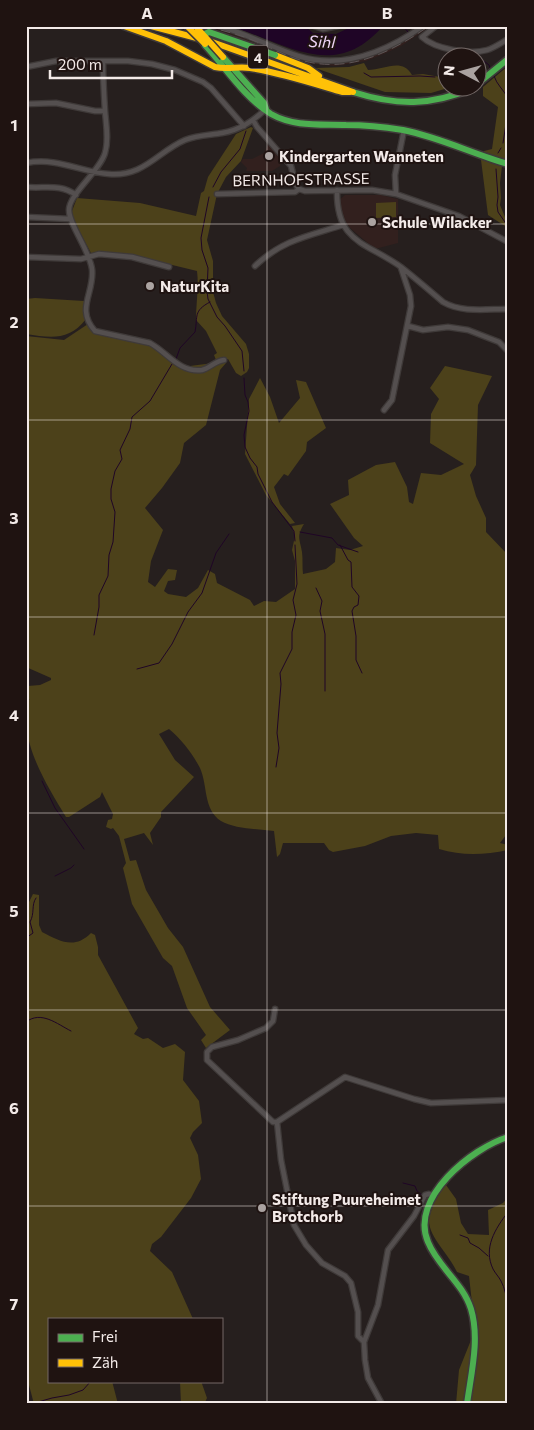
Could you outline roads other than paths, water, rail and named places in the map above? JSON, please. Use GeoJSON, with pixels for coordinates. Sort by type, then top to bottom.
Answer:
{"type":"FeatureCollection","features":[{"type":"Feature","properties":{"kind":"main road"},"geometry":{"type":"LineString","coordinates":[[124,26],[166,41],[215,67],[245,67],[275,72],[342,92],[354,92]]}},
{"type":"Feature","properties":{"kind":"main road","name":"4"},"geometry":{"type":"LineString","coordinates":[[151,26],[207,40],[354,92],[398,102],[422,102],[444,98]]}},
{"type":"Feature","properties":{"kind":"main road","name":"4"},"geometry":{"type":"LineString","coordinates":[[168,26],[213,38],[355,89],[363,94]]}},
{"type":"Feature","properties":{"kind":"main road"},"geometry":{"type":"LineString","coordinates":[[193,27],[205,45],[229,68]]}},
{"type":"Feature","properties":{"kind":"main road"},"geometry":{"type":"LineString","coordinates":[[193,27],[203,35],[223,58],[255,101],[280,118],[296,124],[370,125],[404,130],[435,138],[508,164]]}},
{"type":"Feature","properties":{"kind":"main road"},"geometry":{"type":"LineString","coordinates":[[203,35],[209,32],[214,33],[308,68],[319,76]]}},
{"type":"Feature","properties":{"kind":"main road"},"geometry":{"type":"LineString","coordinates":[[203,35],[205,45]]}},
{"type":"Feature","properties":{"kind":"main road"},"geometry":{"type":"LineString","coordinates":[[486,78],[507,60]]}},
{"type":"Feature","properties":{"kind":"main road"},"geometry":{"type":"LineString","coordinates":[[468,1404],[472,1365],[472,1315],[464,1292],[431,1248],[425,1235],[425,1212],[432,1195],[478,1151],[493,1142],[508,1137]]}},
{"type":"Feature","properties":{"kind":"street"},"geometry":{"type":"LineString","coordinates":[[220,26],[256,38],[299,56],[329,61],[353,59],[376,52],[423,26]]}},
{"type":"Feature","properties":{"kind":"street"},"geometry":{"type":"LineString","coordinates":[[314,26],[323,29],[338,26]]}},
{"type":"Feature","properties":{"kind":"street"},"geometry":{"type":"LineString","coordinates":[[436,26],[422,37],[439,45],[466,52],[488,50],[508,39]]}},
{"type":"Feature","properties":{"kind":"street"},"geometry":{"type":"LineString","coordinates":[[26,67],[56,61],[128,61],[152,64],[175,70],[203,82],[218,94],[244,126]]}},
{"type":"Feature","properties":{"kind":"street"},"geometry":{"type":"LineString","coordinates":[[103,62],[107,136],[106,152],[95,172],[69,206],[71,219],[90,256],[92,272],[86,309],[88,321],[95,330],[150,342],[175,363],[191,369],[201,370],[224,360]]}},
{"type":"Feature","properties":{"kind":"street"},"geometry":{"type":"LineString","coordinates":[[26,104],[56,103],[95,111],[105,111]]}},
{"type":"Feature","properties":{"kind":"street"},"geometry":{"type":"LineString","coordinates":[[26,163],[57,162],[95,172],[109,174],[130,173],[146,166],[185,140],[233,131],[244,126],[266,110]]}},
{"type":"Feature","properties":{"kind":"street"},"geometry":{"type":"LineString","coordinates":[[253,120],[292,166],[298,189]]}},
{"type":"Feature","properties":{"kind":"street"},"geometry":{"type":"LineString","coordinates":[[396,194],[395,175],[404,130]]}},
{"type":"Feature","properties":{"kind":"street"},"geometry":{"type":"LineString","coordinates":[[26,187],[60,188],[69,190],[76,195]]}},
{"type":"Feature","properties":{"kind":"street","name":"BERNHOFSTRASSE"},"geometry":{"type":"LineString","coordinates":[[217,194],[295,192],[298,189],[305,191],[372,190],[396,194],[459,216],[485,228],[508,242]]}},
{"type":"Feature","properties":{"kind":"street"},"geometry":{"type":"LineString","coordinates":[[338,190],[338,207],[343,225],[354,239],[400,267],[450,306],[461,309],[508,310]]}},
{"type":"Feature","properties":{"kind":"street"},"geometry":{"type":"LineString","coordinates":[[26,217],[71,219]]}},
{"type":"Feature","properties":{"kind":"street"},"geometry":{"type":"LineString","coordinates":[[255,266],[268,254],[285,244],[343,225]]}},
{"type":"Feature","properties":{"kind":"street"},"geometry":{"type":"LineString","coordinates":[[26,257],[81,259],[99,254],[132,257],[169,267]]}},
{"type":"Feature","properties":{"kind":"street"},"geometry":{"type":"LineString","coordinates":[[384,410],[392,400],[408,326],[411,301],[400,267]]}},
{"type":"Feature","properties":{"kind":"street"},"geometry":{"type":"LineString","coordinates":[[408,326],[423,330],[448,327],[468,330],[499,342],[508,351]]}},
{"type":"Feature","properties":{"kind":"street"},"geometry":{"type":"LineString","coordinates":[[275,1009],[273,1021],[266,1028],[238,1040],[212,1047],[207,1052],[207,1060],[270,1120],[277,1122],[345,1077],[431,1103],[508,1100]]}},
{"type":"Feature","properties":{"kind":"street"},"geometry":{"type":"LineString","coordinates":[[277,1122],[281,1160],[294,1225],[306,1245],[322,1263],[345,1276],[351,1283],[358,1312],[358,1336],[364,1342]]}},
{"type":"Feature","properties":{"kind":"street"},"geometry":{"type":"LineString","coordinates":[[382,1404],[368,1378],[364,1342],[378,1305],[388,1250],[414,1216],[425,1195],[432,1195]]}},
{"type":"Feature","properties":{"kind":"water","name":"Sihl"},"geometry":{"type":"Polygon","coordinates":[[[234,26],[305,26],[313,33],[336,34],[353,26],[383,26],[365,43],[347,52],[330,55],[312,54],[293,49],[235,28],[234,26]]]}},
{"type":"Feature","properties":{"kind":"waterway"},"geometry":{"type":"LineString","coordinates":[[403,26],[408,32]]}},
{"type":"Feature","properties":{"kind":"waterway"},"geometry":{"type":"LineString","coordinates":[[486,63],[491,70]]}},
{"type":"Feature","properties":{"kind":"waterway"},"geometry":{"type":"LineString","coordinates":[[364,73],[371,77],[435,77]]}},
{"type":"Feature","properties":{"kind":"waterway"},"geometry":{"type":"LineString","coordinates":[[494,76],[508,98]]}},
{"type":"Feature","properties":{"kind":"waterway"},"geometry":{"type":"LineString","coordinates":[[503,143],[508,111]]}},
{"type":"Feature","properties":{"kind":"waterway"},"geometry":{"type":"LineString","coordinates":[[213,187],[221,172],[240,149],[246,131]]}},
{"type":"Feature","properties":{"kind":"waterway"},"geometry":{"type":"LineString","coordinates":[[498,153],[501,148]]}},
{"type":"Feature","properties":{"kind":"waterway"},"geometry":{"type":"LineString","coordinates":[[496,169],[498,212],[507,225]]}},
{"type":"Feature","properties":{"kind":"waterway"},"geometry":{"type":"LineString","coordinates":[[209,197],[201,238],[202,250],[208,268],[208,299],[217,317],[242,351],[244,371]]}},
{"type":"Feature","properties":{"kind":"waterway"},"geometry":{"type":"LineString","coordinates":[[176,359],[180,348],[195,332],[199,311],[210,302]]}},
{"type":"Feature","properties":{"kind":"waterway"},"geometry":{"type":"LineString","coordinates":[[94,635],[99,595],[108,576],[109,555],[113,542],[115,512],[111,499],[111,489],[115,471],[122,459],[120,450],[130,429],[132,417],[150,401],[172,364]]}},
{"type":"Feature","properties":{"kind":"waterway"},"geometry":{"type":"LineString","coordinates":[[244,378],[245,395],[249,411],[244,435],[245,447],[257,467],[258,474],[272,502],[294,531],[295,541]]}},
{"type":"Feature","properties":{"kind":"waterway"},"geometry":{"type":"LineString","coordinates":[[300,532],[332,538],[338,545],[358,552]]}},
{"type":"Feature","properties":{"kind":"waterway"},"geometry":{"type":"LineString","coordinates":[[137,669],[159,663],[172,644],[188,612],[202,593],[216,553],[229,534]]}},
{"type":"Feature","properties":{"kind":"waterway"},"geometry":{"type":"LineString","coordinates":[[276,767],[279,748],[277,733],[281,684],[280,673],[292,649],[292,632],[296,615],[293,600],[297,584],[295,545]]}},
{"type":"Feature","properties":{"kind":"waterway"},"geometry":{"type":"LineString","coordinates":[[340,545],[351,562],[352,587],[359,596],[358,605],[352,611],[356,636],[356,660],[362,673]]}},
{"type":"Feature","properties":{"kind":"waterway"},"geometry":{"type":"LineString","coordinates":[[316,588],[322,601],[320,611],[325,634],[325,691]]}},
{"type":"Feature","properties":{"kind":"waterway"},"geometry":{"type":"LineString","coordinates":[[42,781],[55,808],[84,849]]}},
{"type":"Feature","properties":{"kind":"waterway"},"geometry":{"type":"LineString","coordinates":[[55,876],[74,865]]}},
{"type":"Feature","properties":{"kind":"waterway"},"geometry":{"type":"LineString","coordinates":[[26,938],[33,933],[30,922],[36,898]]}},
{"type":"Feature","properties":{"kind":"waterway"},"geometry":{"type":"LineString","coordinates":[[26,1022],[37,1017],[49,1019],[71,1031]]}},
{"type":"Feature","properties":{"kind":"waterway"},"geometry":{"type":"LineString","coordinates":[[403,1183],[415,1186],[422,1195]]}},
{"type":"Feature","properties":{"kind":"waterway"},"geometry":{"type":"LineString","coordinates":[[508,1212],[495,1232],[489,1254],[493,1269],[502,1284],[508,1304]]}},
{"type":"Feature","properties":{"kind":"waterway"},"geometry":{"type":"LineString","coordinates":[[460,1235],[468,1238],[470,1243],[488,1256]]}},
{"type":"Feature","properties":{"kind":"waterway"},"geometry":{"type":"LineString","coordinates":[[31,1404],[83,1390],[90,1382]]}},
{"type":"Feature","properties":{"kind":"railway"},"geometry":{"type":"LineString","coordinates":[[206,26],[245,37],[304,61],[321,64],[338,64],[370,58],[400,44],[429,26]]}},
{"type":"Feature","properties":{"kind":"place","name":"Kindergarten Wanneten"},"geometry":{"type":"Point","coordinates":[269,156]}},
{"type":"Feature","properties":{"kind":"place","name":"Schule Wilacker"},"geometry":{"type":"Point","coordinates":[372,222]}},
{"type":"Feature","properties":{"kind":"place","name":"NaturKita"},"geometry":{"type":"Point","coordinates":[150,286]}},
{"type":"Feature","properties":{"kind":"place","name":"Stiftung Puureheimet Brotchorb"},"geometry":{"type":"Point","coordinates":[262,1208]}}]}
